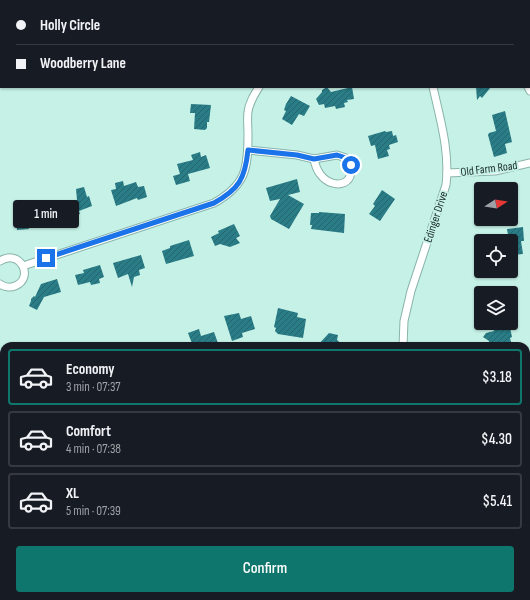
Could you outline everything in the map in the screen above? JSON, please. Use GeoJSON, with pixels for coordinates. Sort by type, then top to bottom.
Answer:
{"type":"FeatureCollection","features":[{"type":"Feature","properties":{"kind":"street"},"geometry":{"type":"LineString","coordinates":[[23,266],[214,203],[227,196],[242,179],[247,164],[248,112],[251,100],[258,88]]}},
{"type":"Feature","properties":{"kind":"street","name":"Edinger Drive"},"geometry":{"type":"LineString","coordinates":[[403,342],[404,321],[411,291],[446,185],[446,146],[433,88]]}},
{"type":"Feature","properties":{"kind":"street"},"geometry":{"type":"LineString","coordinates":[[248,150],[297,155],[314,159],[337,155],[346,158],[351,165],[352,173],[348,179],[343,182],[336,184],[329,183],[319,174],[314,159]]}},
{"type":"Feature","properties":{"kind":"street","name":"Old Farm Road"},"geometry":{"type":"LineString","coordinates":[[447,173],[495,171],[530,164]]}},
{"type":"Feature","properties":{"kind":"street"},"geometry":{"type":"LineString","coordinates":[[0,261],[11,257],[16,259],[23,266],[24,275],[20,283],[11,287],[6,287],[0,284]]}},
{"type":"Feature","properties":{"kind":"building"},"geometry":{"type":"Polygon","coordinates":[[[328,88],[331,92],[352,88],[354,99],[347,100],[348,102],[344,103],[345,107],[336,109],[335,106],[325,108],[324,104],[319,105],[316,99],[322,90],[328,88]]]}},
{"type":"Feature","properties":{"kind":"building"},"geometry":{"type":"Polygon","coordinates":[[[476,88],[490,88],[482,98],[480,96],[477,100],[476,88]]]}},
{"type":"Feature","properties":{"kind":"building"},"geometry":{"type":"Polygon","coordinates":[[[291,96],[310,106],[304,116],[299,114],[292,125],[282,119],[286,111],[284,110],[286,104],[291,96]]]}},
{"type":"Feature","properties":{"kind":"building"},"geometry":{"type":"Polygon","coordinates":[[[191,104],[211,105],[209,122],[207,122],[207,128],[205,130],[194,129],[195,113],[190,113],[191,104]]]}},
{"type":"Feature","properties":{"kind":"building"},"geometry":{"type":"Polygon","coordinates":[[[505,111],[512,142],[505,144],[507,153],[494,157],[488,135],[489,133],[496,131],[492,115],[505,111]]]}},
{"type":"Feature","properties":{"kind":"building"},"geometry":{"type":"Polygon","coordinates":[[[385,131],[392,131],[393,136],[396,135],[398,142],[389,145],[390,149],[387,150],[389,156],[378,159],[375,145],[371,146],[368,136],[385,131]]]}},
{"type":"Feature","properties":{"kind":"building"},"geometry":{"type":"Polygon","coordinates":[[[200,152],[201,157],[206,155],[210,168],[188,174],[190,181],[176,185],[173,176],[180,174],[177,164],[193,160],[191,155],[200,152]]]}},
{"type":"Feature","properties":{"kind":"building"},"geometry":{"type":"Polygon","coordinates":[[[297,179],[300,192],[288,195],[304,204],[289,229],[271,219],[270,216],[280,199],[270,201],[266,188],[297,179]]]}},
{"type":"Feature","properties":{"kind":"building"},"geometry":{"type":"Polygon","coordinates":[[[123,181],[124,186],[136,182],[138,187],[144,186],[147,197],[138,200],[137,198],[116,206],[111,190],[116,189],[115,183],[123,181]]]}},
{"type":"Feature","properties":{"kind":"building"},"geometry":{"type":"Polygon","coordinates":[[[84,187],[92,206],[79,211],[80,214],[64,219],[58,202],[77,200],[76,189],[84,187]]]}},
{"type":"Feature","properties":{"kind":"building"},"geometry":{"type":"Polygon","coordinates":[[[382,190],[395,199],[380,221],[369,214],[375,206],[373,204],[382,190]]]}},
{"type":"Feature","properties":{"kind":"building"},"geometry":{"type":"Polygon","coordinates":[[[29,205],[30,210],[40,209],[42,224],[28,225],[29,229],[17,230],[15,212],[18,212],[18,206],[29,205]]]}},
{"type":"Feature","properties":{"kind":"building"},"geometry":{"type":"Polygon","coordinates":[[[319,212],[345,214],[344,233],[311,229],[311,213],[319,212]]]}},
{"type":"Feature","properties":{"kind":"building"},"geometry":{"type":"Polygon","coordinates":[[[234,224],[240,236],[236,238],[240,243],[230,247],[220,244],[215,246],[211,237],[219,233],[218,231],[234,224]]]}},
{"type":"Feature","properties":{"kind":"building"},"geometry":{"type":"Polygon","coordinates":[[[523,227],[524,241],[521,241],[523,254],[518,254],[518,234],[508,234],[507,229],[523,227]]]}},
{"type":"Feature","properties":{"kind":"building"},"geometry":{"type":"Polygon","coordinates":[[[189,240],[194,256],[166,264],[162,251],[170,248],[170,246],[189,240]]]}},
{"type":"Feature","properties":{"kind":"building"},"geometry":{"type":"Polygon","coordinates":[[[141,255],[145,268],[139,270],[140,275],[134,277],[132,287],[128,274],[118,278],[113,263],[141,255]]]}},
{"type":"Feature","properties":{"kind":"building"},"geometry":{"type":"Polygon","coordinates":[[[100,265],[104,277],[99,279],[100,283],[91,285],[90,282],[78,285],[75,275],[84,273],[83,270],[100,265]]]}},
{"type":"Feature","properties":{"kind":"building"},"geometry":{"type":"Polygon","coordinates":[[[57,279],[61,292],[44,297],[37,310],[29,306],[31,299],[34,296],[35,297],[41,284],[57,279]]]}},
{"type":"Feature","properties":{"kind":"building"},"geometry":{"type":"Polygon","coordinates":[[[278,308],[298,313],[297,317],[306,319],[303,338],[278,334],[275,331],[276,328],[274,327],[278,308]]]}},
{"type":"Feature","properties":{"kind":"building"},"geometry":{"type":"Polygon","coordinates":[[[239,313],[241,319],[251,316],[255,329],[242,333],[243,337],[232,341],[224,316],[239,313]]]}},
{"type":"Feature","properties":{"kind":"building"},"geometry":{"type":"Polygon","coordinates":[[[199,329],[201,336],[214,332],[218,342],[191,342],[188,333],[199,329]]]}},
{"type":"Feature","properties":{"kind":"building"},"geometry":{"type":"Polygon","coordinates":[[[494,330],[510,330],[512,337],[510,338],[511,342],[489,342],[483,337],[486,333],[494,330]]]}},
{"type":"Feature","properties":{"kind":"building"},"geometry":{"type":"Polygon","coordinates":[[[329,333],[338,335],[337,340],[339,342],[321,342],[329,333]]]}},
{"type":"Feature","properties":{"kind":"route"},"geometry":{"type":"LineString","coordinates":[[46,258],[214,203],[233,191],[242,179],[247,164],[248,150],[297,155],[314,159],[337,155],[346,158],[351,165]]}}]}
